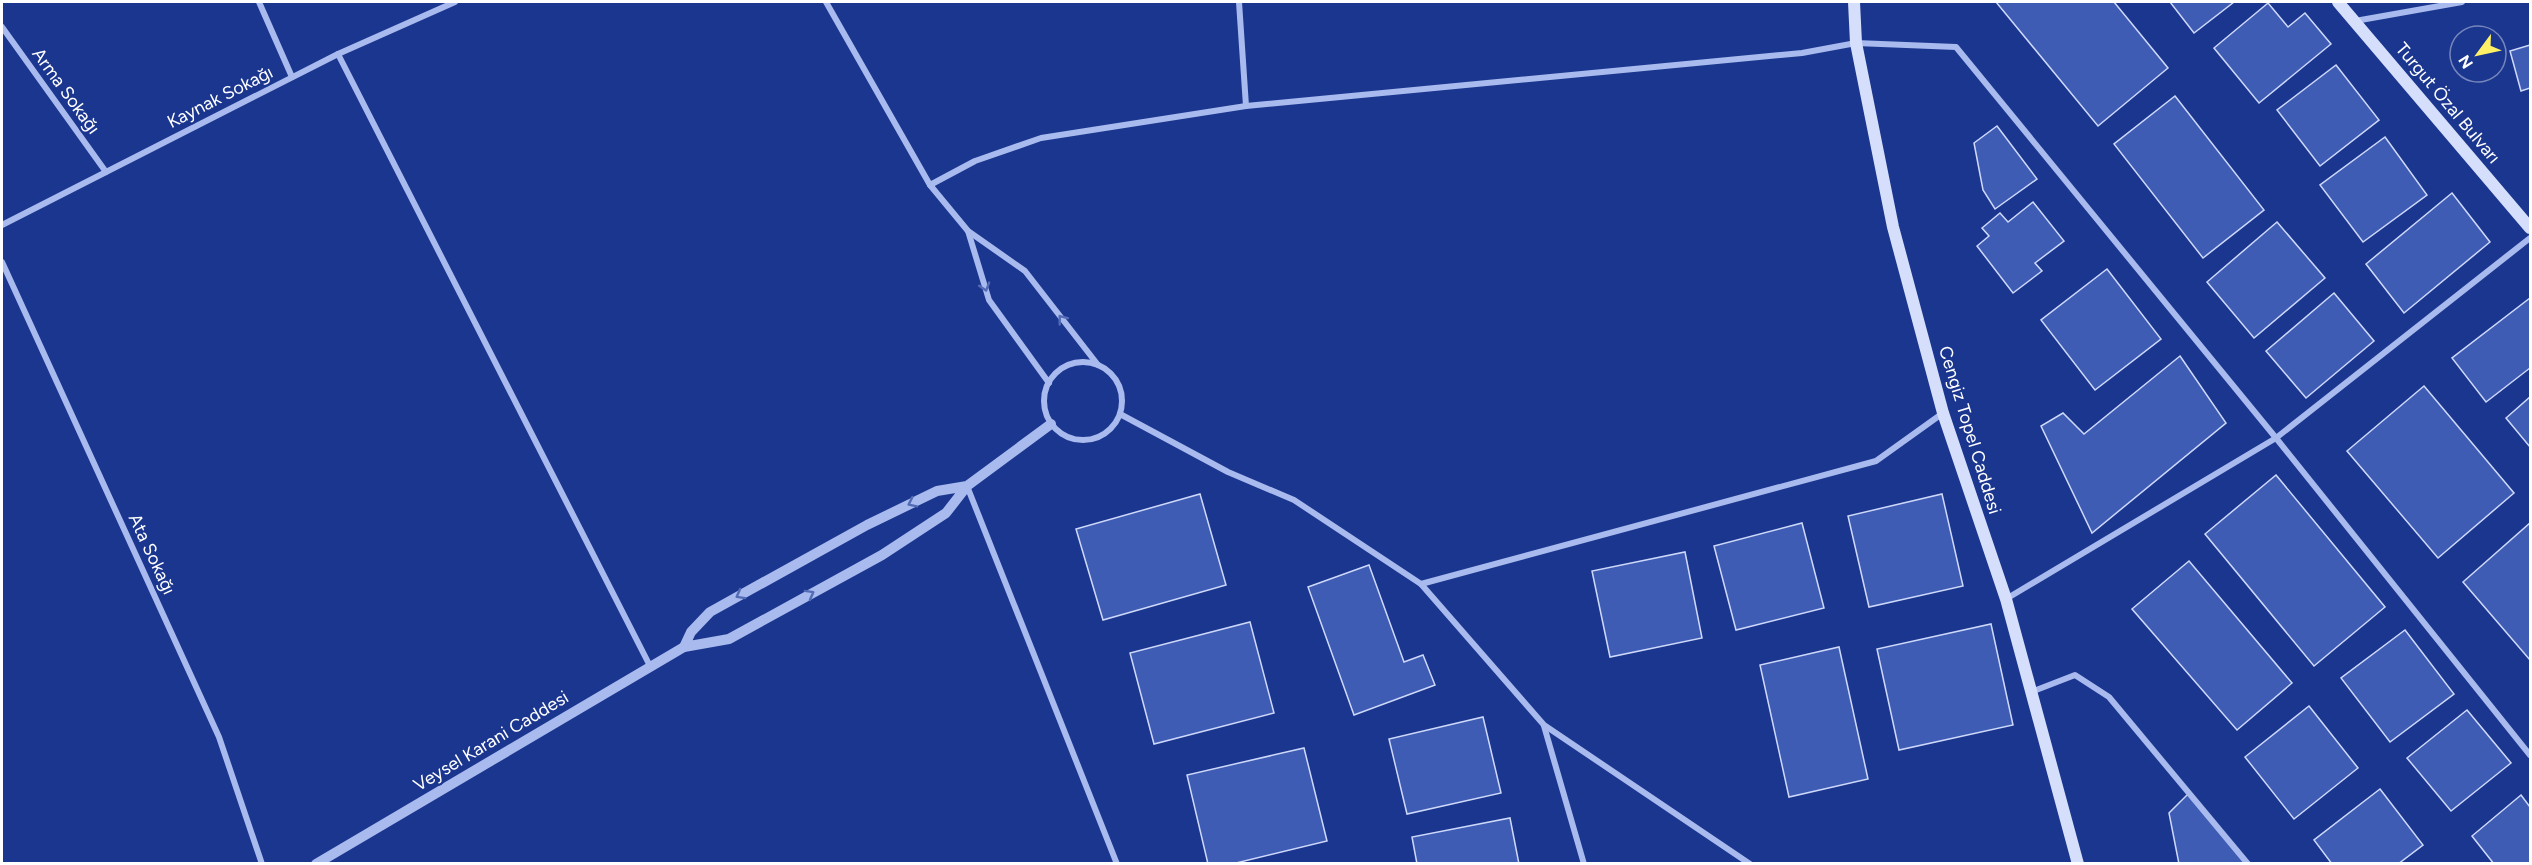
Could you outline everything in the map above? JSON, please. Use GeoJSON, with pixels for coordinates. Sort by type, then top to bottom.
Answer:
{"type":"FeatureCollection","features":[{"type":"Feature","properties":{"kind":"main road","name":"Cengiz Topel Caddesi"},"geometry":{"type":"LineString","coordinates":[[1854,2],[1857,43],[1893,227],[1943,413],[2006,599],[2078,864]]}},
{"type":"Feature","properties":{"kind":"main road","name":"Turgut Özal Bulvarı"},"geometry":{"type":"LineString","coordinates":[[2338,2],[2530,228]]}},
{"type":"Feature","properties":{"kind":"street"},"geometry":{"type":"LineString","coordinates":[[259,2],[292,77]]}},
{"type":"Feature","properties":{"kind":"street","name":"Kaynak Sokağı"},"geometry":{"type":"LineString","coordinates":[[2,225],[338,54],[455,2]]}},
{"type":"Feature","properties":{"kind":"street"},"geometry":{"type":"LineString","coordinates":[[826,2],[930,185],[968,231],[1025,271],[1098,365],[1110,373],[1119,385],[1122,399],[1120,414],[1113,426],[1102,435],[1089,440],[1075,440],[1061,433],[1051,424],[1044,403],[1049,383],[1058,371],[1070,364],[1084,362],[1098,365]]}},
{"type":"Feature","properties":{"kind":"street"},"geometry":{"type":"LineString","coordinates":[[1239,2],[1246,106]]}},
{"type":"Feature","properties":{"kind":"street"},"geometry":{"type":"LineString","coordinates":[[2355,21],[2462,2]]}},
{"type":"Feature","properties":{"kind":"street","name":"Arma Sokağı"},"geometry":{"type":"LineString","coordinates":[[2,27],[106,172]]}},
{"type":"Feature","properties":{"kind":"street"},"geometry":{"type":"LineString","coordinates":[[930,185],[975,161],[1041,138],[1246,106],[1802,53],[1857,43],[1956,47],[2276,438],[2530,755]]}},
{"type":"Feature","properties":{"kind":"street"},"geometry":{"type":"LineString","coordinates":[[338,54],[650,666]]}},
{"type":"Feature","properties":{"kind":"street"},"geometry":{"type":"LineString","coordinates":[[968,231],[989,300],[1049,383]]}},
{"type":"Feature","properties":{"kind":"street"},"geometry":{"type":"LineString","coordinates":[[2006,599],[2276,438],[2530,238]]}},
{"type":"Feature","properties":{"kind":"street","name":"Ata Sokağı"},"geometry":{"type":"LineString","coordinates":[[2,262],[219,737],[262,864]]}},
{"type":"Feature","properties":{"kind":"street"},"geometry":{"type":"LineString","coordinates":[[1421,584],[1876,461],[1943,413]]}},
{"type":"Feature","properties":{"kind":"street"},"geometry":{"type":"LineString","coordinates":[[1120,414],[1228,472],[1294,500],[1421,584],[1544,725],[1750,864]]}},
{"type":"Feature","properties":{"kind":"street","name":"Veysel Karani Caddesi"},"geometry":{"type":"LineString","coordinates":[[316,864],[684,646],[729,639],[882,555],[946,513],[967,486],[1051,424]]}},
{"type":"Feature","properties":{"kind":"street"},"geometry":{"type":"LineString","coordinates":[[967,486],[1117,864]]}},
{"type":"Feature","properties":{"kind":"street","name":"Veysel Karani Caddesi"},"geometry":{"type":"LineString","coordinates":[[684,646],[691,632],[710,612],[867,525],[937,491],[967,486]]}},
{"type":"Feature","properties":{"kind":"street"},"geometry":{"type":"LineString","coordinates":[[2031,692],[2075,675],[2109,697],[2248,864]]}},
{"type":"Feature","properties":{"kind":"street"},"geometry":{"type":"LineString","coordinates":[[1544,725],[1584,864]]}},
{"type":"Feature","properties":{"kind":"building"},"geometry":{"type":"Polygon","coordinates":[[[1996,2],[2114,2],[2168,68],[2098,126],[1996,2]]]}},
{"type":"Feature","properties":{"kind":"building"},"geometry":{"type":"Polygon","coordinates":[[[2170,2],[2234,2],[2194,33],[2170,2]]]}},
{"type":"Feature","properties":{"kind":"building"},"geometry":{"type":"Polygon","coordinates":[[[2268,3],[2288,27],[2305,13],[2331,44],[2259,103],[2214,48],[2268,3]]]}},
{"type":"Feature","properties":{"kind":"building"},"geometry":{"type":"Polygon","coordinates":[[[2530,45],[2530,88],[2521,91],[2510,51],[2530,45]]]}},
{"type":"Feature","properties":{"kind":"building"},"geometry":{"type":"Polygon","coordinates":[[[2336,65],[2379,120],[2320,166],[2277,110],[2336,65]]]}},
{"type":"Feature","properties":{"kind":"building"},"geometry":{"type":"Polygon","coordinates":[[[2175,96],[2264,210],[2203,258],[2114,144],[2175,96]]]}},
{"type":"Feature","properties":{"kind":"building"},"geometry":{"type":"Polygon","coordinates":[[[1997,126],[2037,179],[1995,209],[1983,190],[1974,143],[1997,126]]]}},
{"type":"Feature","properties":{"kind":"building"},"geometry":{"type":"Polygon","coordinates":[[[2385,137],[2427,195],[2363,242],[2320,185],[2385,137]]]}},
{"type":"Feature","properties":{"kind":"building"},"geometry":{"type":"Polygon","coordinates":[[[2452,193],[2490,242],[2404,313],[2366,264],[2452,193]]]}},
{"type":"Feature","properties":{"kind":"building"},"geometry":{"type":"Polygon","coordinates":[[[2033,202],[2064,241],[2035,263],[2042,271],[2013,293],[1977,246],[1989,236],[1982,228],[2000,213],[2008,222],[2033,202]]]}},
{"type":"Feature","properties":{"kind":"building"},"geometry":{"type":"Polygon","coordinates":[[[2277,222],[2325,278],[2254,338],[2207,282],[2277,222]]]}},
{"type":"Feature","properties":{"kind":"building"},"geometry":{"type":"Polygon","coordinates":[[[2107,269],[2161,339],[2095,390],[2041,320],[2107,269]]]}},
{"type":"Feature","properties":{"kind":"building"},"geometry":{"type":"Polygon","coordinates":[[[2334,293],[2374,341],[2306,398],[2266,351],[2334,293]]]}},
{"type":"Feature","properties":{"kind":"building"},"geometry":{"type":"Polygon","coordinates":[[[2530,298],[2530,368],[2486,402],[2452,358],[2530,298]]]}},
{"type":"Feature","properties":{"kind":"building"},"geometry":{"type":"Polygon","coordinates":[[[2180,356],[2226,423],[2092,533],[2041,426],[2063,413],[2084,434],[2180,356]]]}},
{"type":"Feature","properties":{"kind":"building"},"geometry":{"type":"Polygon","coordinates":[[[2424,386],[2514,493],[2438,558],[2347,451],[2424,386]]]}},
{"type":"Feature","properties":{"kind":"building"},"geometry":{"type":"Polygon","coordinates":[[[2530,397],[2530,447],[2506,418],[2530,397]]]}},
{"type":"Feature","properties":{"kind":"building"},"geometry":{"type":"Polygon","coordinates":[[[2276,475],[2385,607],[2314,666],[2205,534],[2276,475]]]}},
{"type":"Feature","properties":{"kind":"building"},"geometry":{"type":"Polygon","coordinates":[[[1200,494],[1226,585],[1103,620],[1076,529],[1200,494]]]}},
{"type":"Feature","properties":{"kind":"building"},"geometry":{"type":"Polygon","coordinates":[[[1942,494],[1963,586],[1869,607],[1848,516],[1942,494]]]}},
{"type":"Feature","properties":{"kind":"building"},"geometry":{"type":"Polygon","coordinates":[[[1802,523],[1824,608],[1736,630],[1714,546],[1802,523]]]}},
{"type":"Feature","properties":{"kind":"building"},"geometry":{"type":"Polygon","coordinates":[[[2530,523],[2530,660],[2463,582],[2530,523]]]}},
{"type":"Feature","properties":{"kind":"building"},"geometry":{"type":"Polygon","coordinates":[[[1685,552],[1702,638],[1610,657],[1592,571],[1685,552]]]}},
{"type":"Feature","properties":{"kind":"building"},"geometry":{"type":"Polygon","coordinates":[[[2189,561],[2292,683],[2237,730],[2132,609],[2189,561]]]}},
{"type":"Feature","properties":{"kind":"building"},"geometry":{"type":"Polygon","coordinates":[[[1369,565],[1404,662],[1423,655],[1435,685],[1354,715],[1308,587],[1369,565]]]}},
{"type":"Feature","properties":{"kind":"building"},"geometry":{"type":"Polygon","coordinates":[[[1250,622],[1274,713],[1154,744],[1130,653],[1250,622]]]}},
{"type":"Feature","properties":{"kind":"building"},"geometry":{"type":"Polygon","coordinates":[[[1991,624],[2013,725],[1899,750],[1877,649],[1991,624]]]}},
{"type":"Feature","properties":{"kind":"building"},"geometry":{"type":"Polygon","coordinates":[[[2405,630],[2454,694],[2390,742],[2341,678],[2405,630]]]}},
{"type":"Feature","properties":{"kind":"building"},"geometry":{"type":"Polygon","coordinates":[[[1839,647],[1868,779],[1789,797],[1760,665],[1839,647]]]}},
{"type":"Feature","properties":{"kind":"building"},"geometry":{"type":"Polygon","coordinates":[[[2309,706],[2358,768],[2294,819],[2245,757],[2309,706]]]}},
{"type":"Feature","properties":{"kind":"building"},"geometry":{"type":"Polygon","coordinates":[[[2467,710],[2511,763],[2451,811],[2407,758],[2467,710]]]}},
{"type":"Feature","properties":{"kind":"building"},"geometry":{"type":"Polygon","coordinates":[[[1483,717],[1501,793],[1407,814],[1389,739],[1483,717]]]}},
{"type":"Feature","properties":{"kind":"building"},"geometry":{"type":"Polygon","coordinates":[[[1304,748],[1327,841],[1232,864],[1208,864],[1187,775],[1304,748]]]}},
{"type":"Feature","properties":{"kind":"building"},"geometry":{"type":"Polygon","coordinates":[[[2380,789],[2423,845],[2398,864],[2332,864],[2314,840],[2380,789]]]}},
{"type":"Feature","properties":{"kind":"building"},"geometry":{"type":"Polygon","coordinates":[[[2188,794],[2247,864],[2179,864],[2169,813],[2188,794]]]}},
{"type":"Feature","properties":{"kind":"building"},"geometry":{"type":"Polygon","coordinates":[[[2521,795],[2530,807],[2530,864],[2494,864],[2472,836],[2521,795]]]}},
{"type":"Feature","properties":{"kind":"building"},"geometry":{"type":"Polygon","coordinates":[[[1510,818],[1519,864],[1417,864],[1412,837],[1510,818]]]}}]}
